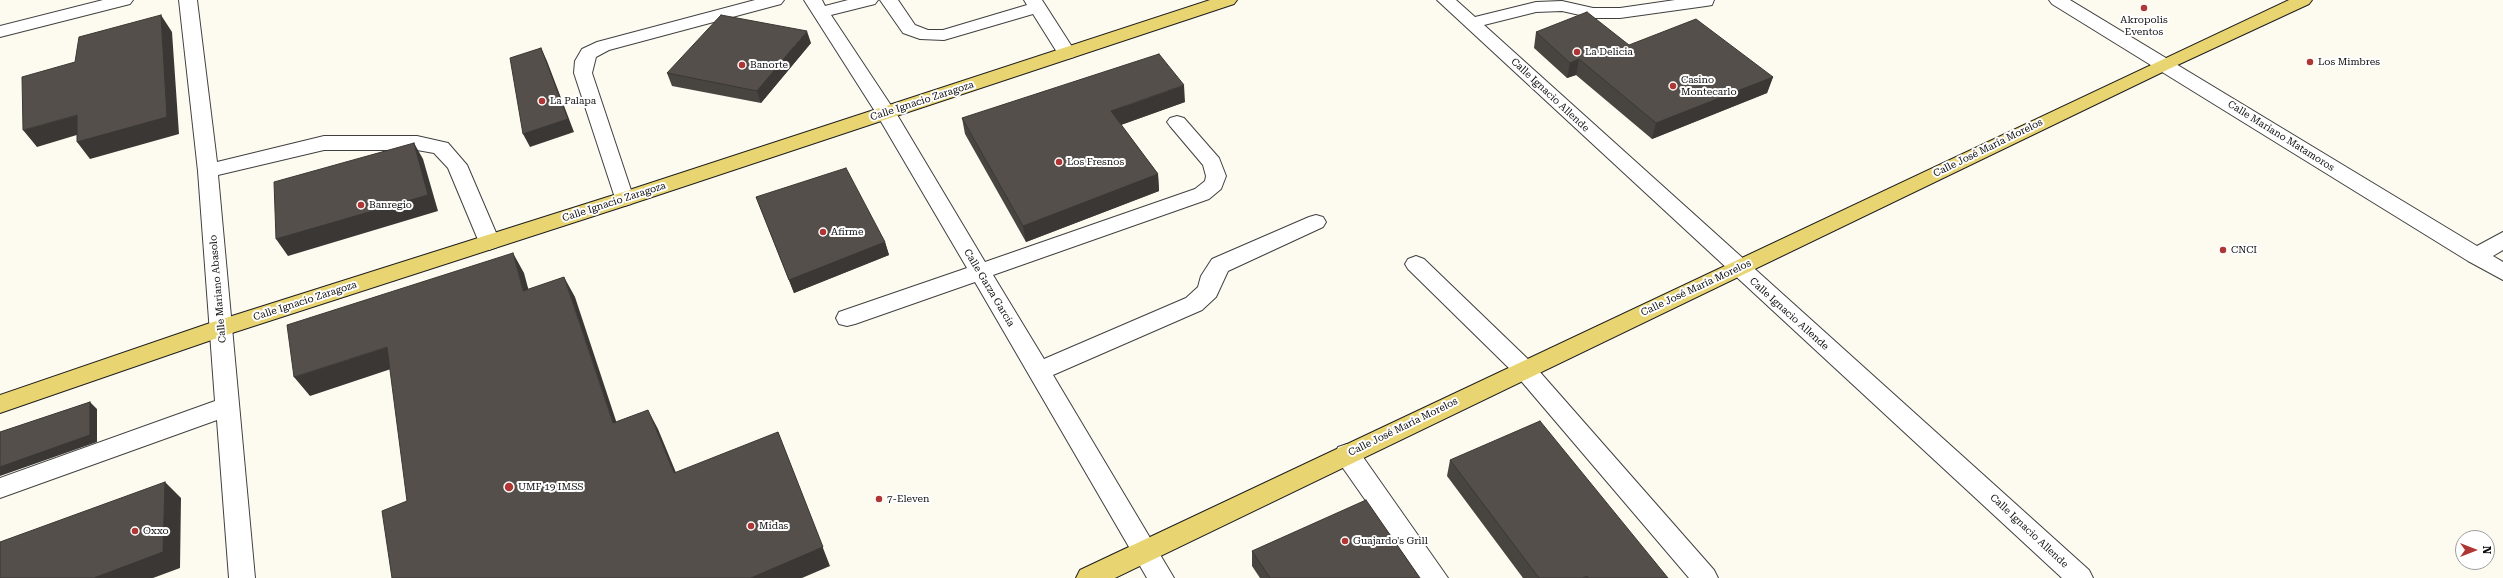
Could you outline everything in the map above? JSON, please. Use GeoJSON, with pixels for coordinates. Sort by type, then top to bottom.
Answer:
{"type":"FeatureCollection","features":[{"type":"Feature","properties":{"kind":"main road","name":"Calle Ignacio Zaragoza"},"geometry":{"type":"LineString","coordinates":[[0,404],[221,328],[886,113],[1228,0]]}},
{"type":"Feature","properties":{"kind":"main road","name":"Calle José María Morelos"},"geometry":{"type":"LineString","coordinates":[[1089,578],[2164,64],[2303,0]]}},
{"type":"Feature","properties":{"kind":"street"},"geometry":{"type":"LineString","coordinates":[[0,32],[124,0]]}},
{"type":"Feature","properties":{"kind":"street","name":"Calle Mariano Abasolo"},"geometry":{"type":"LineString","coordinates":[[188,0],[208,171],[242,578]]}},
{"type":"Feature","properties":{"kind":"street"},"geometry":{"type":"LineString","coordinates":[[624,198],[583,73],[584,61],[589,53],[603,46],[775,0]]}},
{"type":"Feature","properties":{"kind":"street"},"geometry":{"type":"LineString","coordinates":[[817,6],[869,0]]}},
{"type":"Feature","properties":{"kind":"street"},"geometry":{"type":"LineString","coordinates":[[889,0],[909,29],[926,35],[944,35],[1035,4],[1067,53]]}},
{"type":"Feature","properties":{"kind":"street","name":"Calle Ignacio Allende"},"geometry":{"type":"LineString","coordinates":[[1446,0],[1738,268],[2080,578]]}},
{"type":"Feature","properties":{"kind":"street","name":"Calle Mariano Matamoros"},"geometry":{"type":"LineString","coordinates":[[2058,0],[2503,272]]}},
{"type":"Feature","properties":{"kind":"street"},"geometry":{"type":"LineString","coordinates":[[1472,23],[1536,7],[1562,6],[1593,13],[1620,13],[1706,1]]}},
{"type":"Feature","properties":{"kind":"street","name":"Calle Garza García"},"geometry":{"type":"LineString","coordinates":[[817,6],[886,113],[1161,578]]}},
{"type":"Feature","properties":{"kind":"street"},"geometry":{"type":"LineString","coordinates":[[847,318],[1202,194],[1214,184],[1216,176],[1212,163],[1178,122]]}},
{"type":"Feature","properties":{"kind":"street"},"geometry":{"type":"LineString","coordinates":[[208,171],[288,150],[324,143],[417,143],[441,148],[457,165],[489,242]]}},
{"type":"Feature","properties":{"kind":"street"},"geometry":{"type":"LineString","coordinates":[[1039,371],[1194,304],[1208,291],[1212,276],[1220,265],[1316,222]]}},
{"type":"Feature","properties":{"kind":"street"},"geometry":{"type":"LineString","coordinates":[[2476,256],[2503,240]]}},
{"type":"Feature","properties":{"kind":"street"},"geometry":{"type":"LineString","coordinates":[[1416,264],[1524,369],[1705,578]]}},
{"type":"Feature","properties":{"kind":"street"},"geometry":{"type":"LineString","coordinates":[[0,488],[135,442],[227,406]]}},
{"type":"Feature","properties":{"kind":"street"},"geometry":{"type":"LineString","coordinates":[[1347,454],[1435,578]]}},
{"type":"Feature","properties":{"kind":"building"},"geometry":{"type":"Polygon","coordinates":[[[1587,12],[1629,45],[1696,19],[1773,77],[1656,123],[1579,59],[1570,63],[1536,32],[1587,12]]]}},
{"type":"Feature","properties":{"kind":"building"},"geometry":{"type":"Polygon","coordinates":[[[161,15],[167,117],[77,142],[77,115],[23,130],[22,77],[75,62],[79,37],[161,15]]]}},
{"type":"Feature","properties":{"kind":"building","name":"Banorte"},"geometry":{"type":"Polygon","coordinates":[[[721,15],[807,31],[757,91],[667,73],[721,15]]]}},
{"type":"Feature","properties":{"kind":"building","name":"La Palapa"},"geometry":{"type":"Polygon","coordinates":[[[541,48],[568,119],[523,134],[510,58],[541,48]]]}},
{"type":"Feature","properties":{"kind":"building","name":"Los Fresnos"},"geometry":{"type":"Polygon","coordinates":[[[1159,54],[1184,85],[1111,111],[1158,174],[1023,226],[962,118],[1159,54]]]}},
{"type":"Feature","properties":{"kind":"building","name":"Banregio"},"geometry":{"type":"Polygon","coordinates":[[[414,143],[428,195],[276,239],[274,182],[414,143]]]}},
{"type":"Feature","properties":{"kind":"building","name":"Afirme"},"geometry":{"type":"Polygon","coordinates":[[[846,168],[885,242],[789,280],[756,197],[846,168]]]}},
{"type":"Feature","properties":{"kind":"building","name":"UMF 19 IMSS"},"geometry":{"type":"Polygon","coordinates":[[[513,253],[523,291],[564,277],[613,423],[648,410],[674,473],[778,432],[823,547],[751,578],[392,578],[382,511],[407,501],[387,347],[294,377],[287,325],[513,253]]]}},
{"type":"Feature","properties":{"kind":"building"},"geometry":{"type":"Polygon","coordinates":[[[90,402],[90,435],[0,467],[0,432],[90,402]]]}},
{"type":"Feature","properties":{"kind":"building"},"geometry":{"type":"Polygon","coordinates":[[[1540,421],[1668,578],[1588,578],[1587,576],[1583,578],[1539,578],[1450,460],[1540,421]]]}},
{"type":"Feature","properties":{"kind":"building","name":"Oxxo"},"geometry":{"type":"Polygon","coordinates":[[[165,482],[163,552],[94,578],[0,578],[0,542],[165,482]]]}},
{"type":"Feature","properties":{"kind":"building","name":"Guajardo's Grill"},"geometry":{"type":"Polygon","coordinates":[[[1366,500],[1420,578],[1270,578],[1252,551],[1366,500]]]}},
{"type":"Feature","properties":{"kind":"place","name":"Akropolis Eventos"},"geometry":{"type":"Point","coordinates":[2144,8]}},
{"type":"Feature","properties":{"kind":"place","name":"La Delicia"},"geometry":{"type":"Point","coordinates":[1577,52]}},
{"type":"Feature","properties":{"kind":"place","name":"Los Mimbres"},"geometry":{"type":"Point","coordinates":[2310,62]}},
{"type":"Feature","properties":{"kind":"place","name":"Banorte"},"geometry":{"type":"Point","coordinates":[742,65]}},
{"type":"Feature","properties":{"kind":"place","name":"Casino Montecarlo"},"geometry":{"type":"Point","coordinates":[1673,86]}},
{"type":"Feature","properties":{"kind":"place","name":"La Palapa"},"geometry":{"type":"Point","coordinates":[542,101]}},
{"type":"Feature","properties":{"kind":"place","name":"Los Fresnos"},"geometry":{"type":"Point","coordinates":[1059,162]}},
{"type":"Feature","properties":{"kind":"place","name":"Banregio"},"geometry":{"type":"Point","coordinates":[361,205]}},
{"type":"Feature","properties":{"kind":"place","name":"Afirme"},"geometry":{"type":"Point","coordinates":[823,232]}},
{"type":"Feature","properties":{"kind":"place","name":"CNCI"},"geometry":{"type":"Point","coordinates":[2223,250]}},
{"type":"Feature","properties":{"kind":"place","name":"UMF 19 IMSS"},"geometry":{"type":"Point","coordinates":[509,487]}},
{"type":"Feature","properties":{"kind":"place","name":"7-Eleven"},"geometry":{"type":"Point","coordinates":[879,499]}},
{"type":"Feature","properties":{"kind":"place","name":"Midas"},"geometry":{"type":"Point","coordinates":[751,526]}},
{"type":"Feature","properties":{"kind":"place","name":"Oxxo"},"geometry":{"type":"Point","coordinates":[135,531]}},
{"type":"Feature","properties":{"kind":"place","name":"Guajardo's Grill"},"geometry":{"type":"Point","coordinates":[1345,541]}}]}
